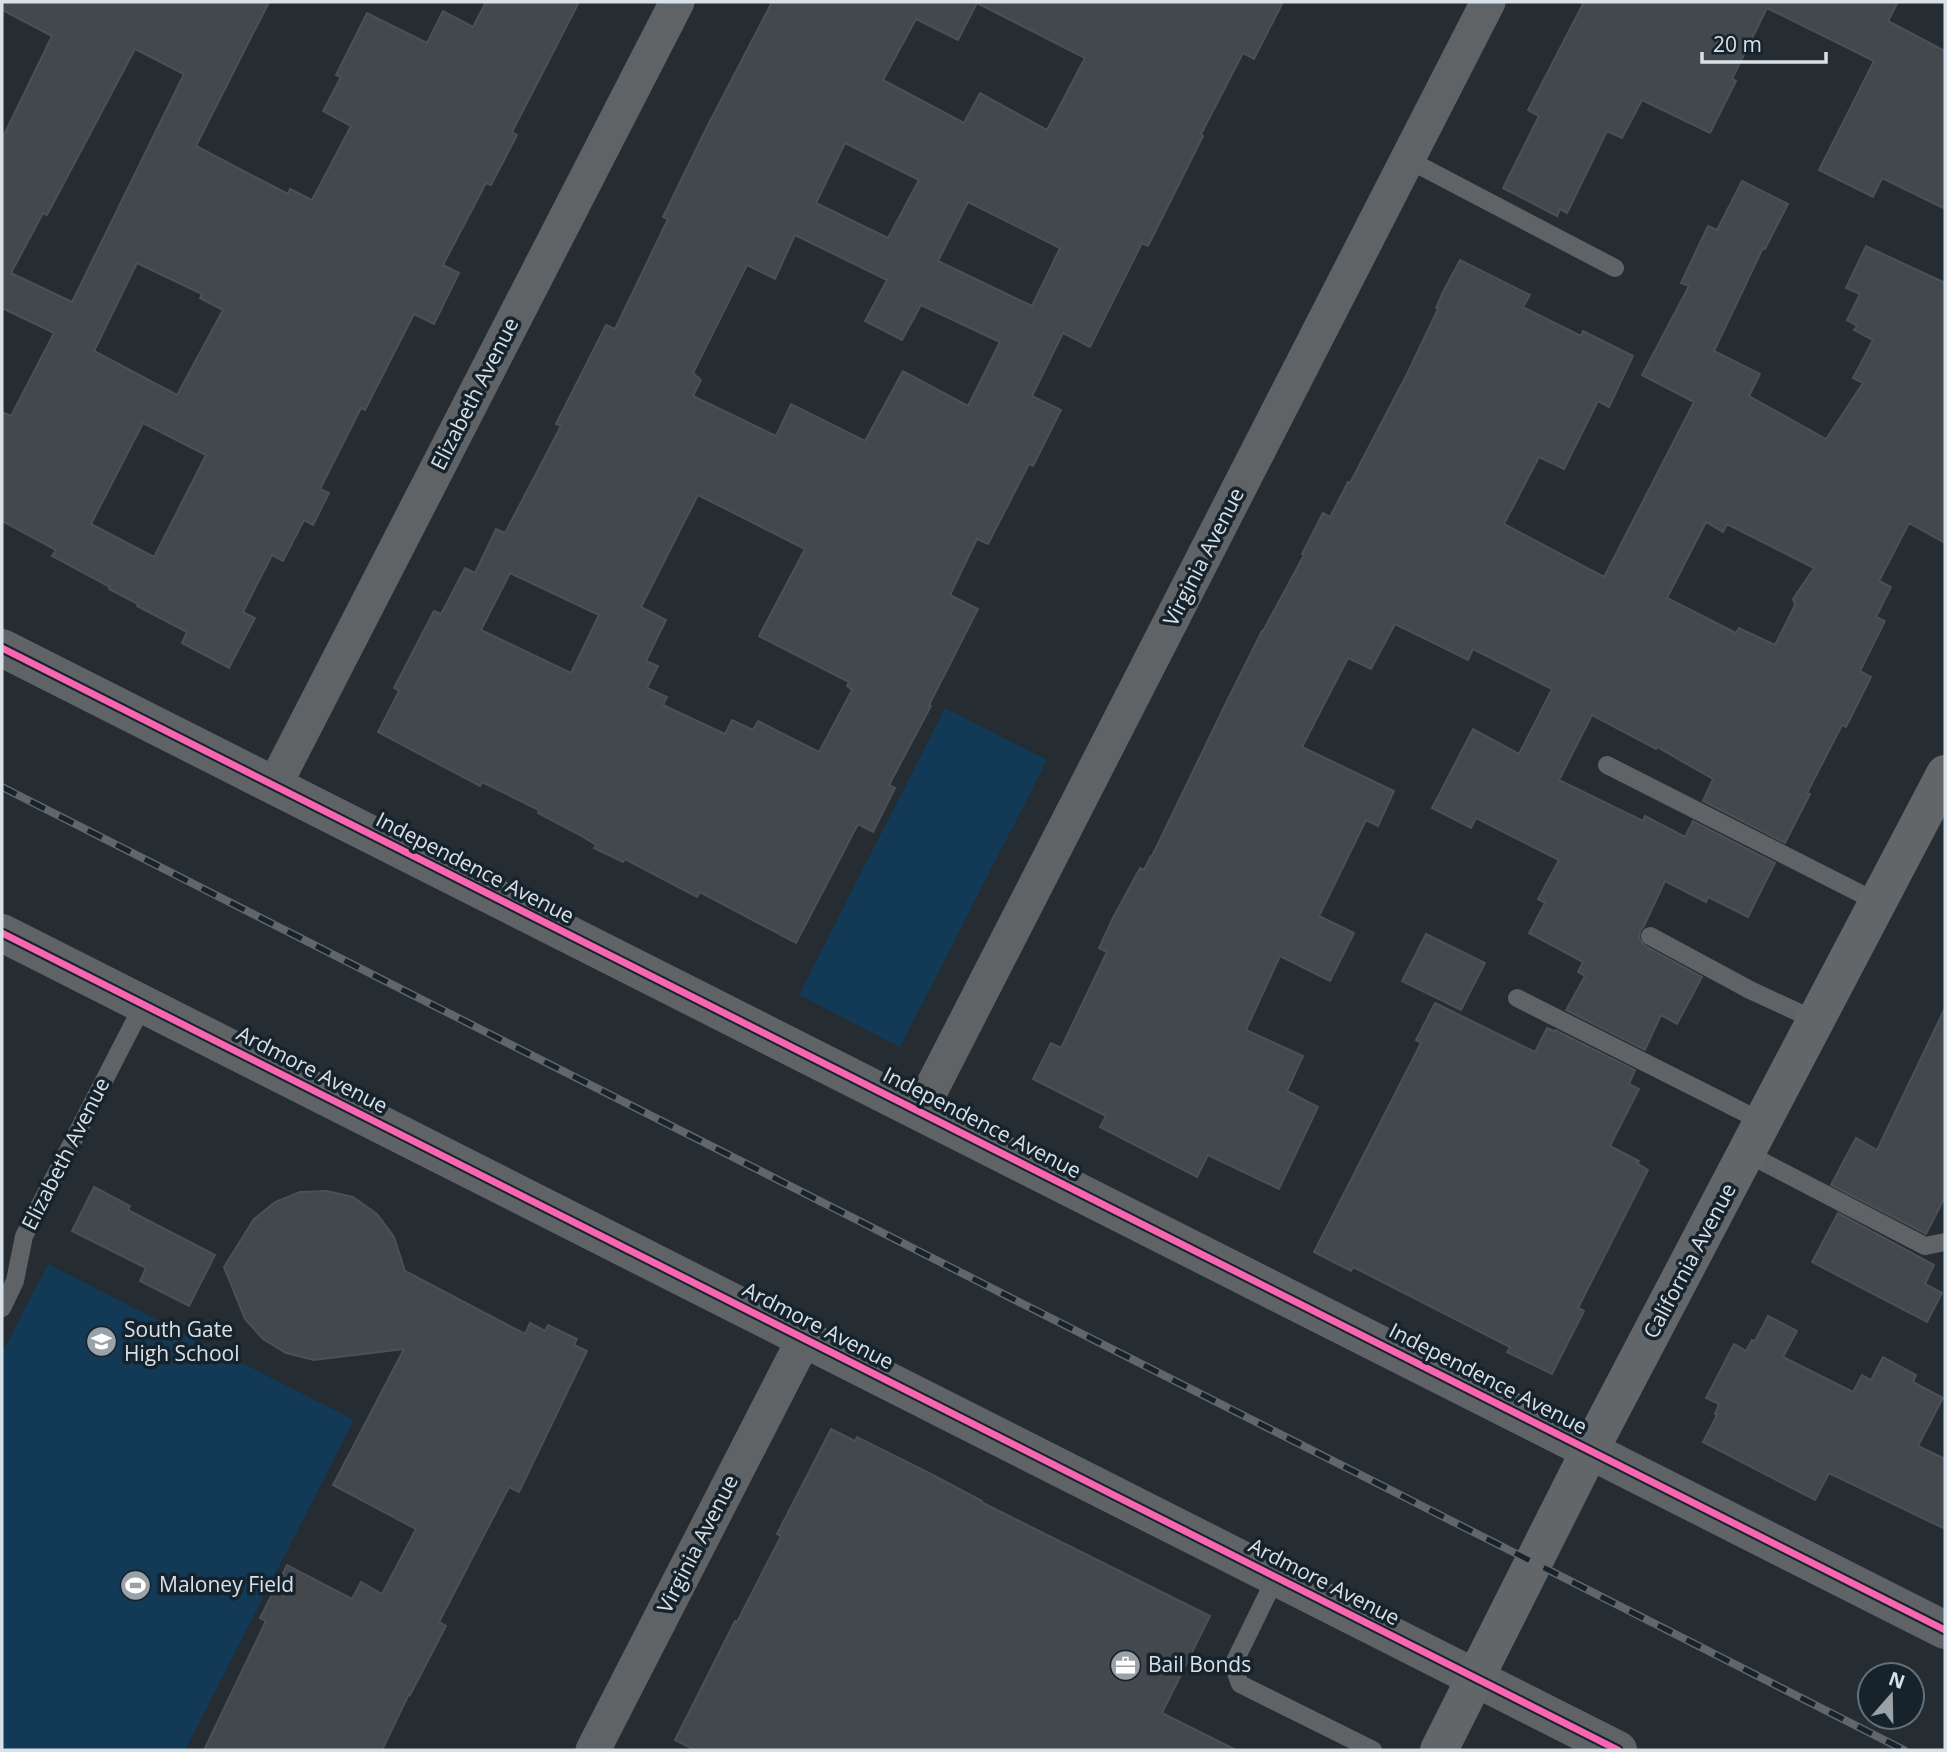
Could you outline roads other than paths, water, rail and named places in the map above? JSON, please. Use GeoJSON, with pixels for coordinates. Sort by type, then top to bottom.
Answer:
{"type":"FeatureCollection","features":[{"type":"Feature","properties":{"kind":"main road","name":"California Avenue"},"geometry":{"type":"LineString","coordinates":[[1439,1750],[1590,1450],[1945,774]]}},
{"type":"Feature","properties":{"kind":"street","name":"Elizabeth Avenue"},"geometry":{"type":"LineString","coordinates":[[274,786],[677,2]]}},
{"type":"Feature","properties":{"kind":"street","name":"Virginia Avenue"},"geometry":{"type":"LineString","coordinates":[[920,1111],[1488,2]]}},
{"type":"Feature","properties":{"kind":"street","name":"Independence Avenue"},"geometry":{"type":"LineString","coordinates":[[2,648],[1945,1630]]}},
{"type":"Feature","properties":{"kind":"street","name":"Ardmore Avenue"},"geometry":{"type":"LineString","coordinates":[[2,933],[1618,1750]]}},
{"type":"Feature","properties":{"kind":"street","name":"Virginia Avenue"},"geometry":{"type":"LineString","coordinates":[[593,1750],[804,1339]]}},
{"type":"Feature","properties":{"kind":"lane"},"geometry":{"type":"LineString","coordinates":[[1407,159],[1615,268]]}},
{"type":"Feature","properties":{"kind":"lane"},"geometry":{"type":"LineString","coordinates":[[1607,765],[1878,903]]}},
{"type":"Feature","properties":{"kind":"lane"},"geometry":{"type":"LineString","coordinates":[[1650,936],[1750,990],[1817,1021]]}},
{"type":"Feature","properties":{"kind":"lane"},"geometry":{"type":"LineString","coordinates":[[1517,998],[1755,1138],[1925,1246],[1945,1242]]}},
{"type":"Feature","properties":{"kind":"lane","name":"Elizabeth Avenue"},"geometry":{"type":"LineString","coordinates":[[2,1308],[15,1281],[24,1236],[143,1005]]}},
{"type":"Feature","properties":{"kind":"lane"},"geometry":{"type":"LineString","coordinates":[[1276,1577],[1233,1665],[1240,1684],[1373,1750]]}},
{"type":"Feature","properties":{"kind":"railway"},"geometry":{"type":"LineString","coordinates":[[2,787],[1904,1750]]}},
{"type":"Feature","properties":{"kind":"place","name":"South Gate High School"},"geometry":{"type":"Point","coordinates":[101,1342]}},
{"type":"Feature","properties":{"kind":"place","name":"Maloney Field"},"geometry":{"type":"Point","coordinates":[136,1585]}},
{"type":"Feature","properties":{"kind":"place","name":"Bail Bonds"},"geometry":{"type":"Point","coordinates":[1125,1665]}}]}
